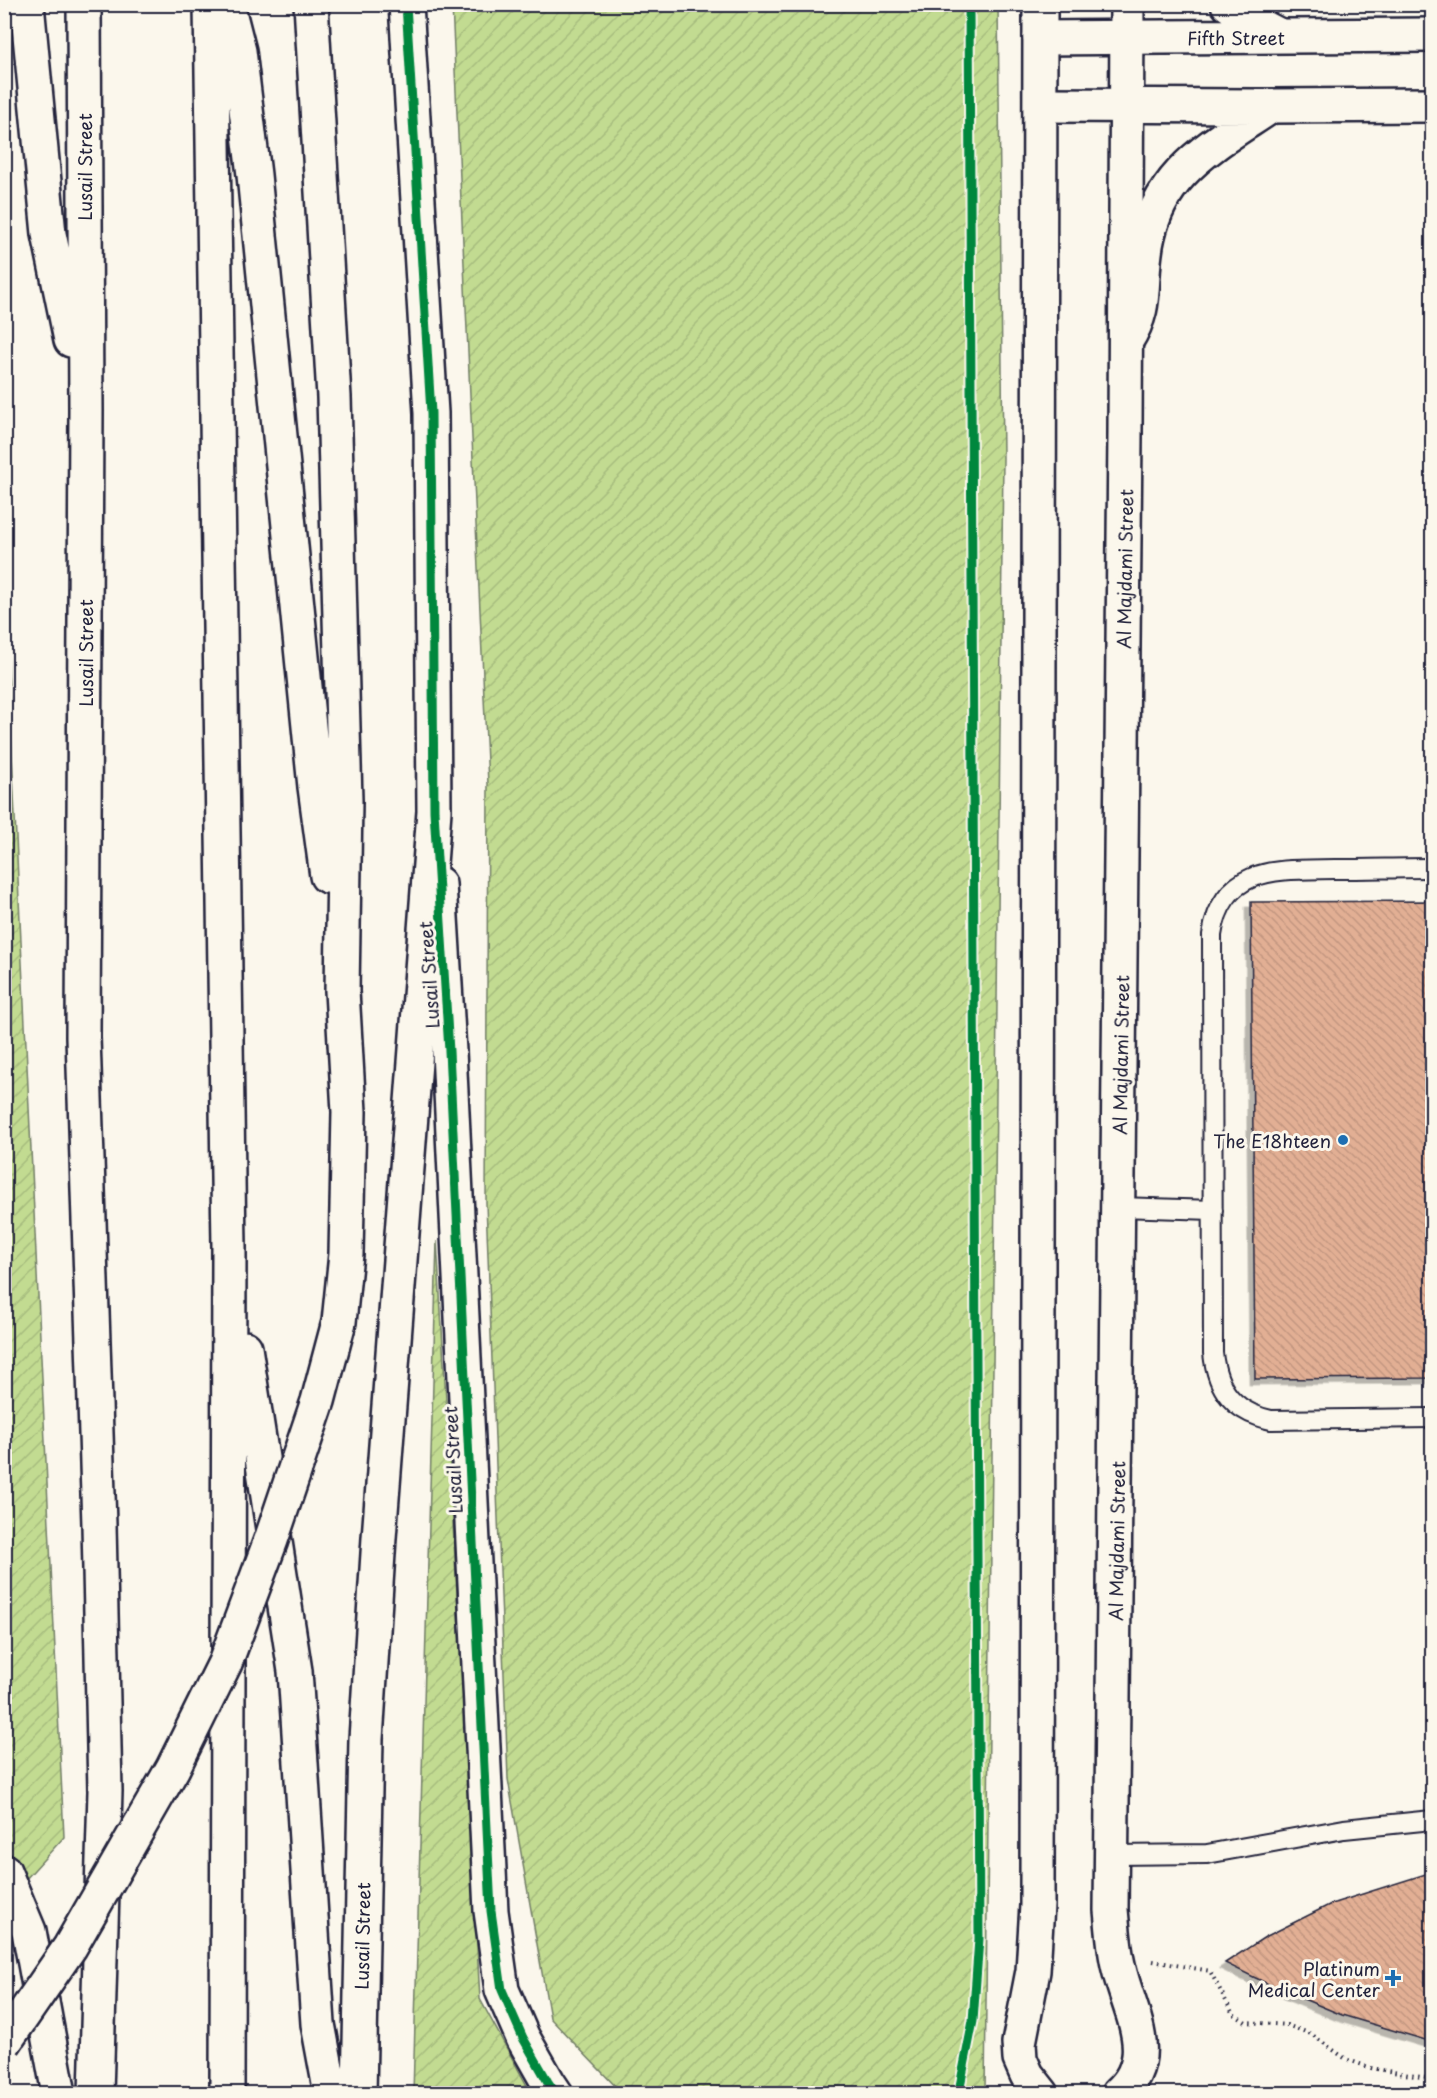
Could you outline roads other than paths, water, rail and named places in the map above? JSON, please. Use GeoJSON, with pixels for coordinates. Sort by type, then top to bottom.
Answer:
{"type":"FeatureCollection","features":[{"type":"Feature","properties":{"kind":"main road"},"geometry":{"type":"LineString","coordinates":[[27,4],[49,234],[86,410]]}},
{"type":"Feature","properties":{"kind":"main road","name":"Lusail Street"},"geometry":{"type":"LineString","coordinates":[[84,4],[86,410],[83,1037],[105,1791],[96,2094]]}},
{"type":"Feature","properties":{"kind":"main road"},"geometry":{"type":"LineString","coordinates":[[211,4],[229,1247],[227,2094]]}},
{"type":"Feature","properties":{"kind":"main road"},"geometry":{"type":"LineString","coordinates":[[4,2043],[70,1947],[173,1768],[225,1663],[271,1540],[318,1401],[339,1322],[346,1254],[349,1112],[342,991],[315,787],[247,118],[239,51],[227,4]]}},
{"type":"Feature","properties":{"kind":"main road"},"geometry":{"type":"LineString","coordinates":[[311,4],[334,397],[345,801],[342,991]]}},
{"type":"Feature","properties":{"kind":"main road"},"geometry":{"type":"LineString","coordinates":[[406,4],[431,413],[434,811]]}},
{"type":"Feature","properties":{"kind":"main road"},"geometry":{"type":"LineString","coordinates":[[1040,4],[1037,1894],[1033,1971],[1019,2043],[1020,2059],[1027,2075],[1042,2094]]}},
{"type":"Feature","properties":{"kind":"main road","name":"Al Majdami Street"},"geometry":{"type":"LineString","coordinates":[[1123,2092],[1140,2058],[1140,2042],[1116,1955],[1111,1910],[1119,1207],[1127,4]]}},
{"type":"Feature","properties":{"kind":"main road"},"geometry":{"type":"LineString","coordinates":[[1228,4],[1255,23],[1281,37]]}},
{"type":"Feature","properties":{"kind":"main road","name":"Fifth Street"},"geometry":{"type":"LineString","coordinates":[[1040,38],[1432,35]]}},
{"type":"Feature","properties":{"kind":"main road"},"geometry":{"type":"LineString","coordinates":[[1041,105],[1432,105]]}},
{"type":"Feature","properties":{"kind":"main road"},"geometry":{"type":"LineString","coordinates":[[1126,341],[1140,314],[1143,300],[1146,242],[1151,223],[1169,187],[1197,156],[1271,106]]}},
{"type":"Feature","properties":{"kind":"main road","name":"Lusail Street"},"geometry":{"type":"LineString","coordinates":[[359,2094],[366,1739],[434,811]]}},
{"type":"Feature","properties":{"kind":"main road","name":"Lusail Street"},"geometry":{"type":"LineString","coordinates":[[434,811],[449,1052],[491,1911],[502,1990],[523,2038],[556,2094]]}},
{"type":"Feature","properties":{"kind":"main road"},"geometry":{"type":"LineString","coordinates":[[229,1247],[295,1671],[318,2024],[331,2094]]}},
{"type":"Feature","properties":{"kind":"main road"},"geometry":{"type":"LineString","coordinates":[[4,1871],[29,1931],[58,2094]]}},
{"type":"Feature","properties":{"kind":"lane"},"geometry":{"type":"LineString","coordinates":[[1432,868],[1266,872],[1252,877],[1229,895],[1215,920],[1212,935],[1214,1367],[1218,1380],[1234,1403],[1258,1417],[1271,1420],[1432,1418]]}},
{"type":"Feature","properties":{"kind":"lane"},"geometry":{"type":"LineString","coordinates":[[1119,1207],[1213,1210]]}},
{"type":"Feature","properties":{"kind":"lane"},"geometry":{"type":"LineString","coordinates":[[1113,1855],[1207,1854],[1344,1830],[1432,1820]]}},
{"type":"Feature","properties":{"kind":"place","name":"The E18hteen"},"geometry":{"type":"Point","coordinates":[1343,1140]}},
{"type":"Feature","properties":{"kind":"place","name":"Platinum Medical Center"},"geometry":{"type":"Point","coordinates":[1393,1978]}}]}
